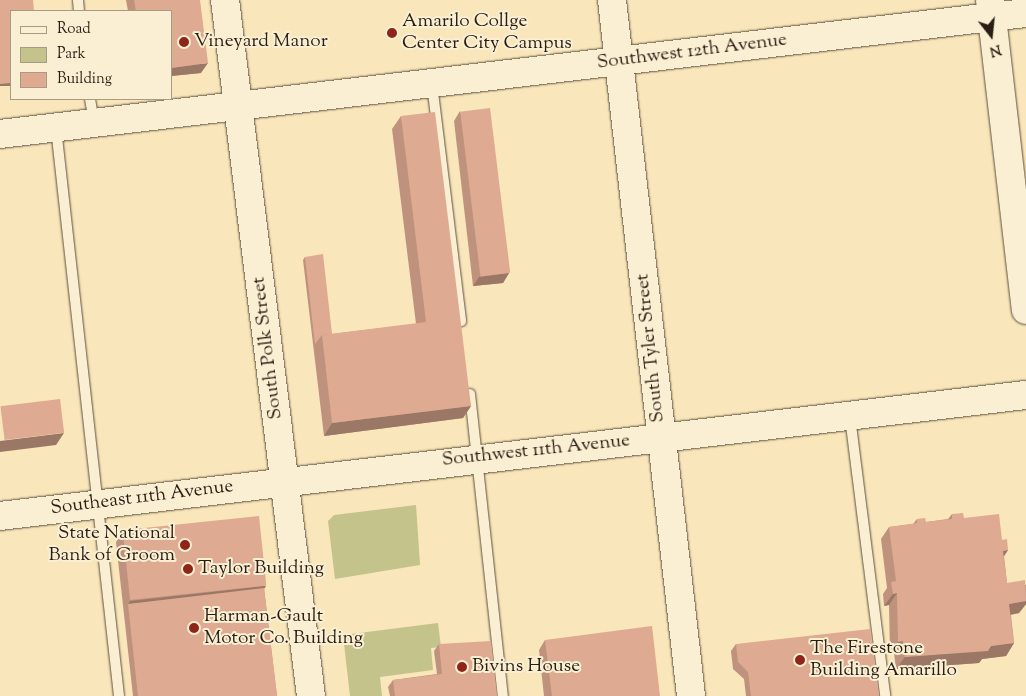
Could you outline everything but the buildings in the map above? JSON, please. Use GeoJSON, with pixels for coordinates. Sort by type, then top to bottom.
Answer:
{"type":"FeatureCollection","features":[{"type":"Feature","properties":{"kind":"street","name":"South Polk Street"},"geometry":{"type":"LineString","coordinates":[[226,0],[311,696]]}},
{"type":"Feature","properties":{"kind":"street","name":"South Tyler Street"},"geometry":{"type":"LineString","coordinates":[[612,0],[691,696]]}},
{"type":"Feature","properties":{"kind":"street","name":"Southwest 12th Avenue"},"geometry":{"type":"LineString","coordinates":[[0,134],[56,127],[92,111],[239,107],[620,61],[991,8],[1026,13]]}},
{"type":"Feature","properties":{"kind":"street"},"geometry":{"type":"LineString","coordinates":[[991,8],[1026,310]]}},
{"type":"Feature","properties":{"kind":"street","name":"Southwest 11th Avenue"},"geometry":{"type":"LineString","coordinates":[[285,480],[1026,395]]}},
{"type":"Feature","properties":{"kind":"street","name":"Southeast 11th Avenue"},"geometry":{"type":"LineString","coordinates":[[0,516],[285,480]]}},
{"type":"Feature","properties":{"kind":"lane"},"geometry":{"type":"LineString","coordinates":[[432,83],[462,329]]}},
{"type":"Feature","properties":{"kind":"lane"},"geometry":{"type":"LineString","coordinates":[[56,127],[119,696]]}},
{"type":"Feature","properties":{"kind":"lane"},"geometry":{"type":"LineString","coordinates":[[468,378],[504,696]]}},
{"type":"Feature","properties":{"kind":"lane"},"geometry":{"type":"LineString","coordinates":[[850,416],[886,696]]}},
{"type":"Feature","properties":{"kind":"green space"},"geometry":{"type":"Polygon","coordinates":[[[416,505],[420,565],[335,579],[328,521],[334,515],[416,505]]]}},
{"type":"Feature","properties":{"kind":"green space"},"geometry":{"type":"Polygon","coordinates":[[[438,623],[441,647],[431,648],[433,670],[380,677],[382,696],[350,696],[343,635],[438,623]]]}},
{"type":"Feature","properties":{"kind":"place","name":"Amarilo Collge Center City Campus"},"geometry":{"type":"Point","coordinates":[392,33]}},
{"type":"Feature","properties":{"kind":"place","name":"Vineyard Manor"},"geometry":{"type":"Point","coordinates":[184,42]}},
{"type":"Feature","properties":{"kind":"place","name":"State National Bank of Groom"},"geometry":{"type":"Point","coordinates":[185,545]}},
{"type":"Feature","properties":{"kind":"place","name":"Taylor Building"},"geometry":{"type":"Point","coordinates":[188,569]}},
{"type":"Feature","properties":{"kind":"place","name":"Harman-Gault Motor Co. Building"},"geometry":{"type":"Point","coordinates":[194,628]}},
{"type":"Feature","properties":{"kind":"place","name":"The Firestone Building Amarillo"},"geometry":{"type":"Point","coordinates":[800,660]}},
{"type":"Feature","properties":{"kind":"place","name":"Bivins House"},"geometry":{"type":"Point","coordinates":[462,667]}}]}
